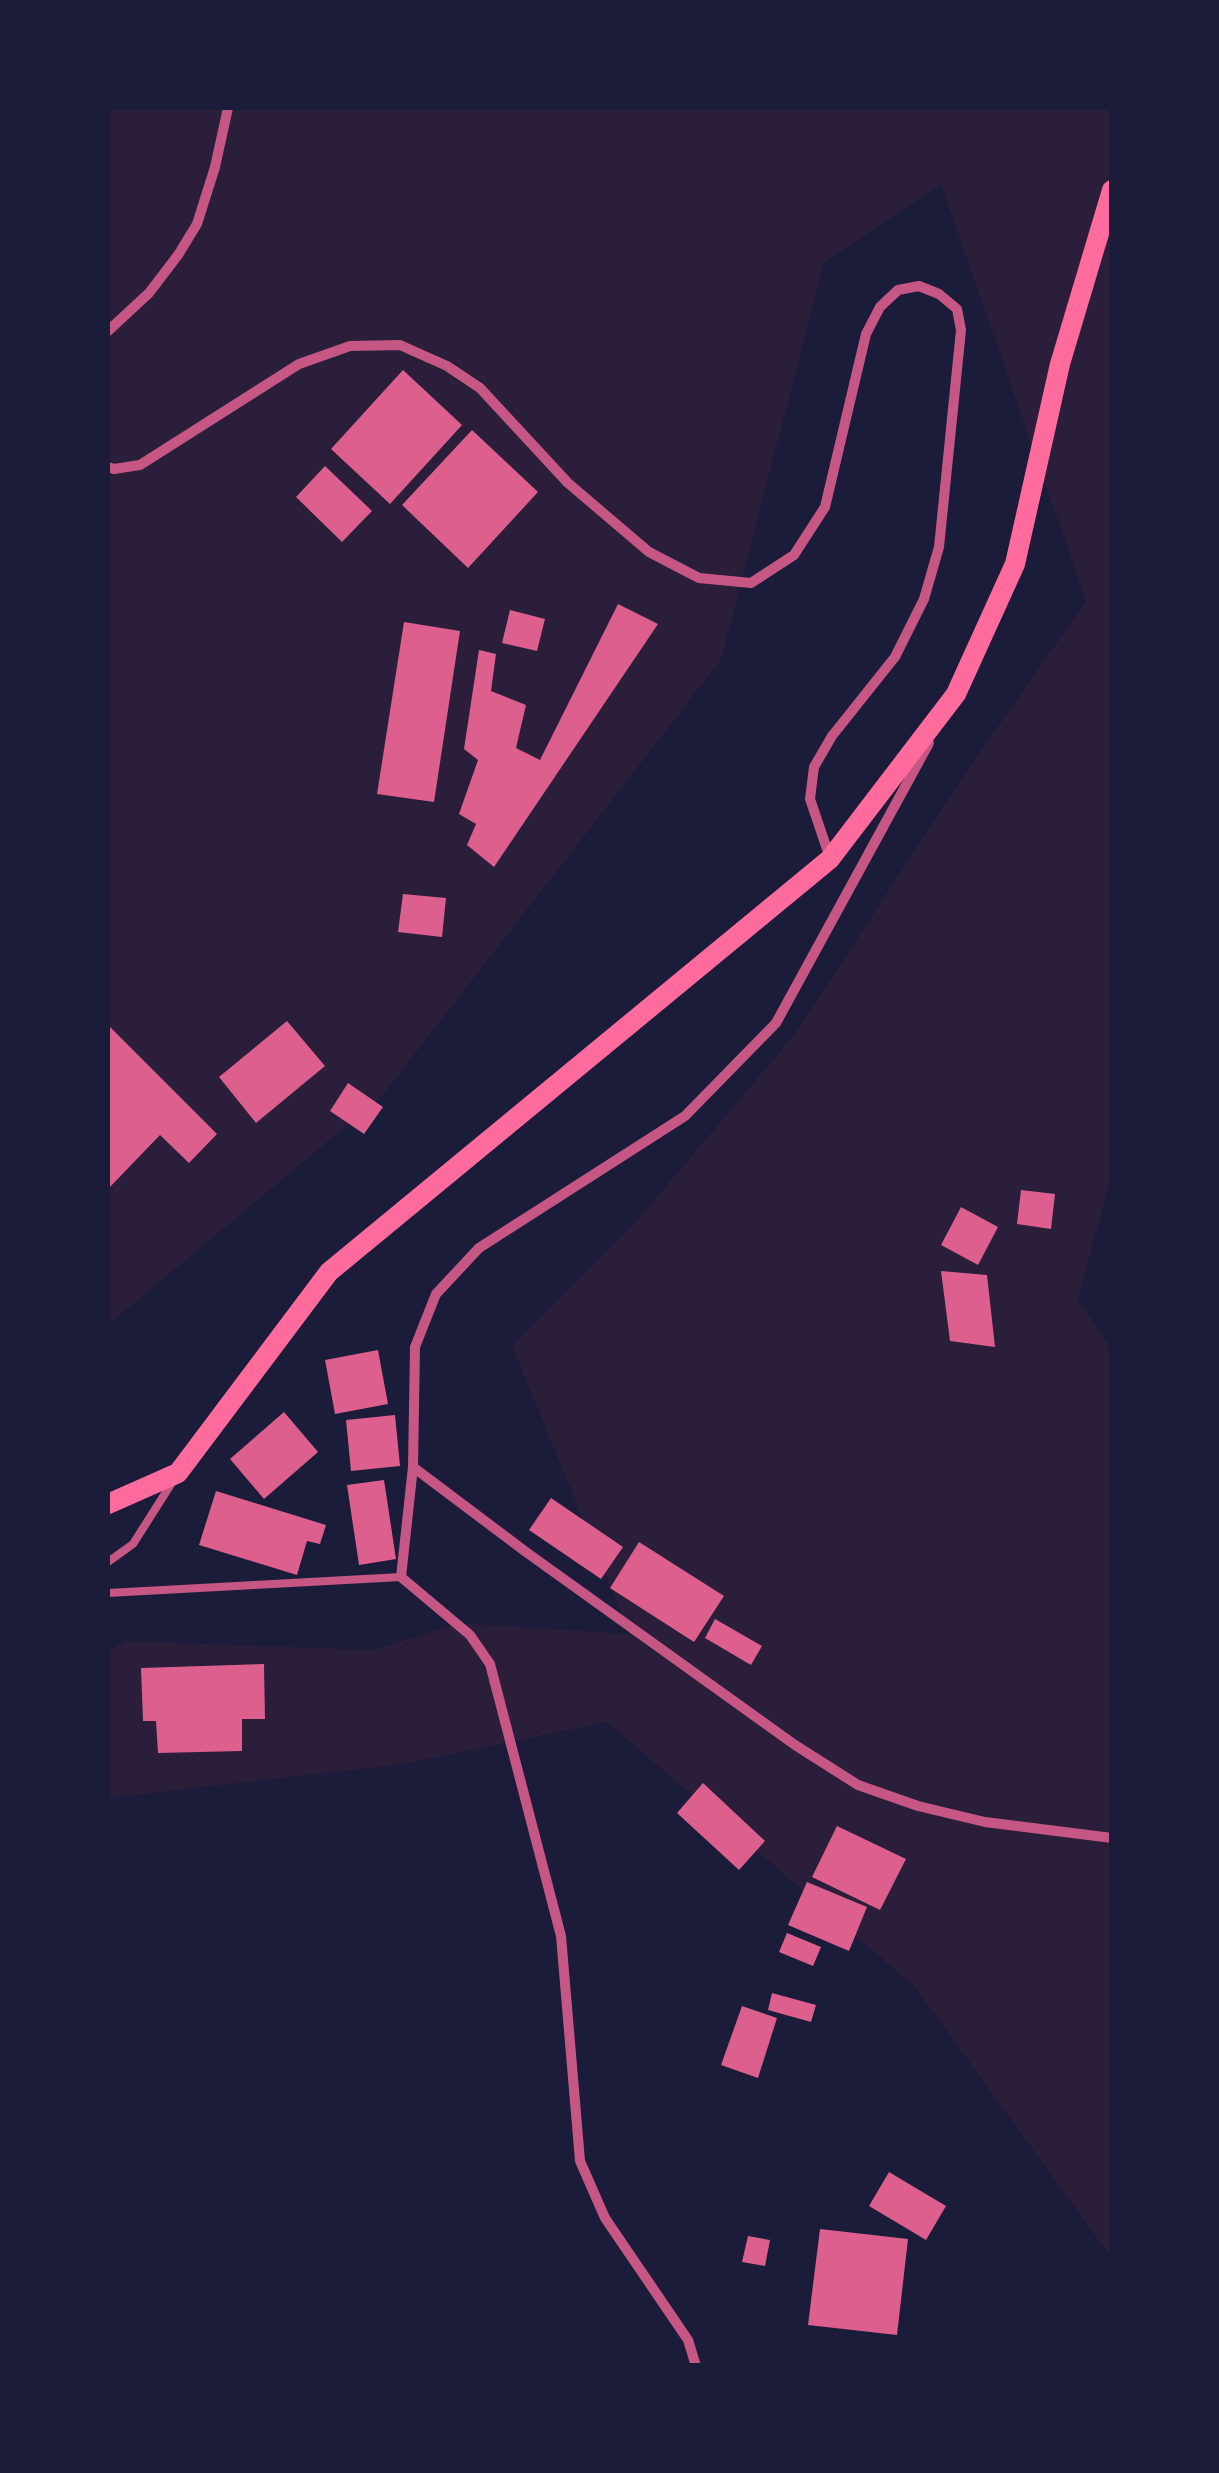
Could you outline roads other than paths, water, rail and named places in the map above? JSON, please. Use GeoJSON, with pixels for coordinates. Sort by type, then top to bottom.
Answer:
{"type":"FeatureCollection","features":[{"type":"Feature","properties":{"kind":"main road"},"geometry":{"type":"LineString","coordinates":[[108,1504],[178,1473],[329,1272],[830,859],[956,694],[1015,564],[1060,364],[1112,190]]}},
{"type":"Feature","properties":{"kind":"street"},"geometry":{"type":"LineString","coordinates":[[108,331],[149,293],[197,224],[228,108]]}},
{"type":"Feature","properties":{"kind":"street"},"geometry":{"type":"LineString","coordinates":[[108,467],[140,465],[299,364],[350,346],[400,345],[447,366],[480,388],[568,483],[649,552],[699,578],[751,583],[794,555],[825,507],[866,334],[880,307],[898,290],[919,286],[939,294],[957,309],[962,330],[940,547],[924,599],[895,657],[832,736],[814,767],[810,799],[830,859]]}},
{"type":"Feature","properties":{"kind":"street"},"geometry":{"type":"LineString","coordinates":[[696,2366],[688,2340],[605,2218],[580,2161],[561,1936],[490,1664],[470,1635],[401,1578],[413,1467],[415,1347],[436,1294],[479,1248],[684,1116],[776,1022],[956,694]]}},
{"type":"Feature","properties":{"kind":"street"},"geometry":{"type":"LineString","coordinates":[[413,1467],[684,1666],[858,1785],[918,1806],[985,1822],[1112,1838]]}},
{"type":"Feature","properties":{"kind":"lane"},"geometry":{"type":"LineString","coordinates":[[108,1562],[133,1544],[178,1473]]}},
{"type":"Feature","properties":{"kind":"lane"},"geometry":{"type":"LineString","coordinates":[[108,1593],[401,1578]]}}]}
